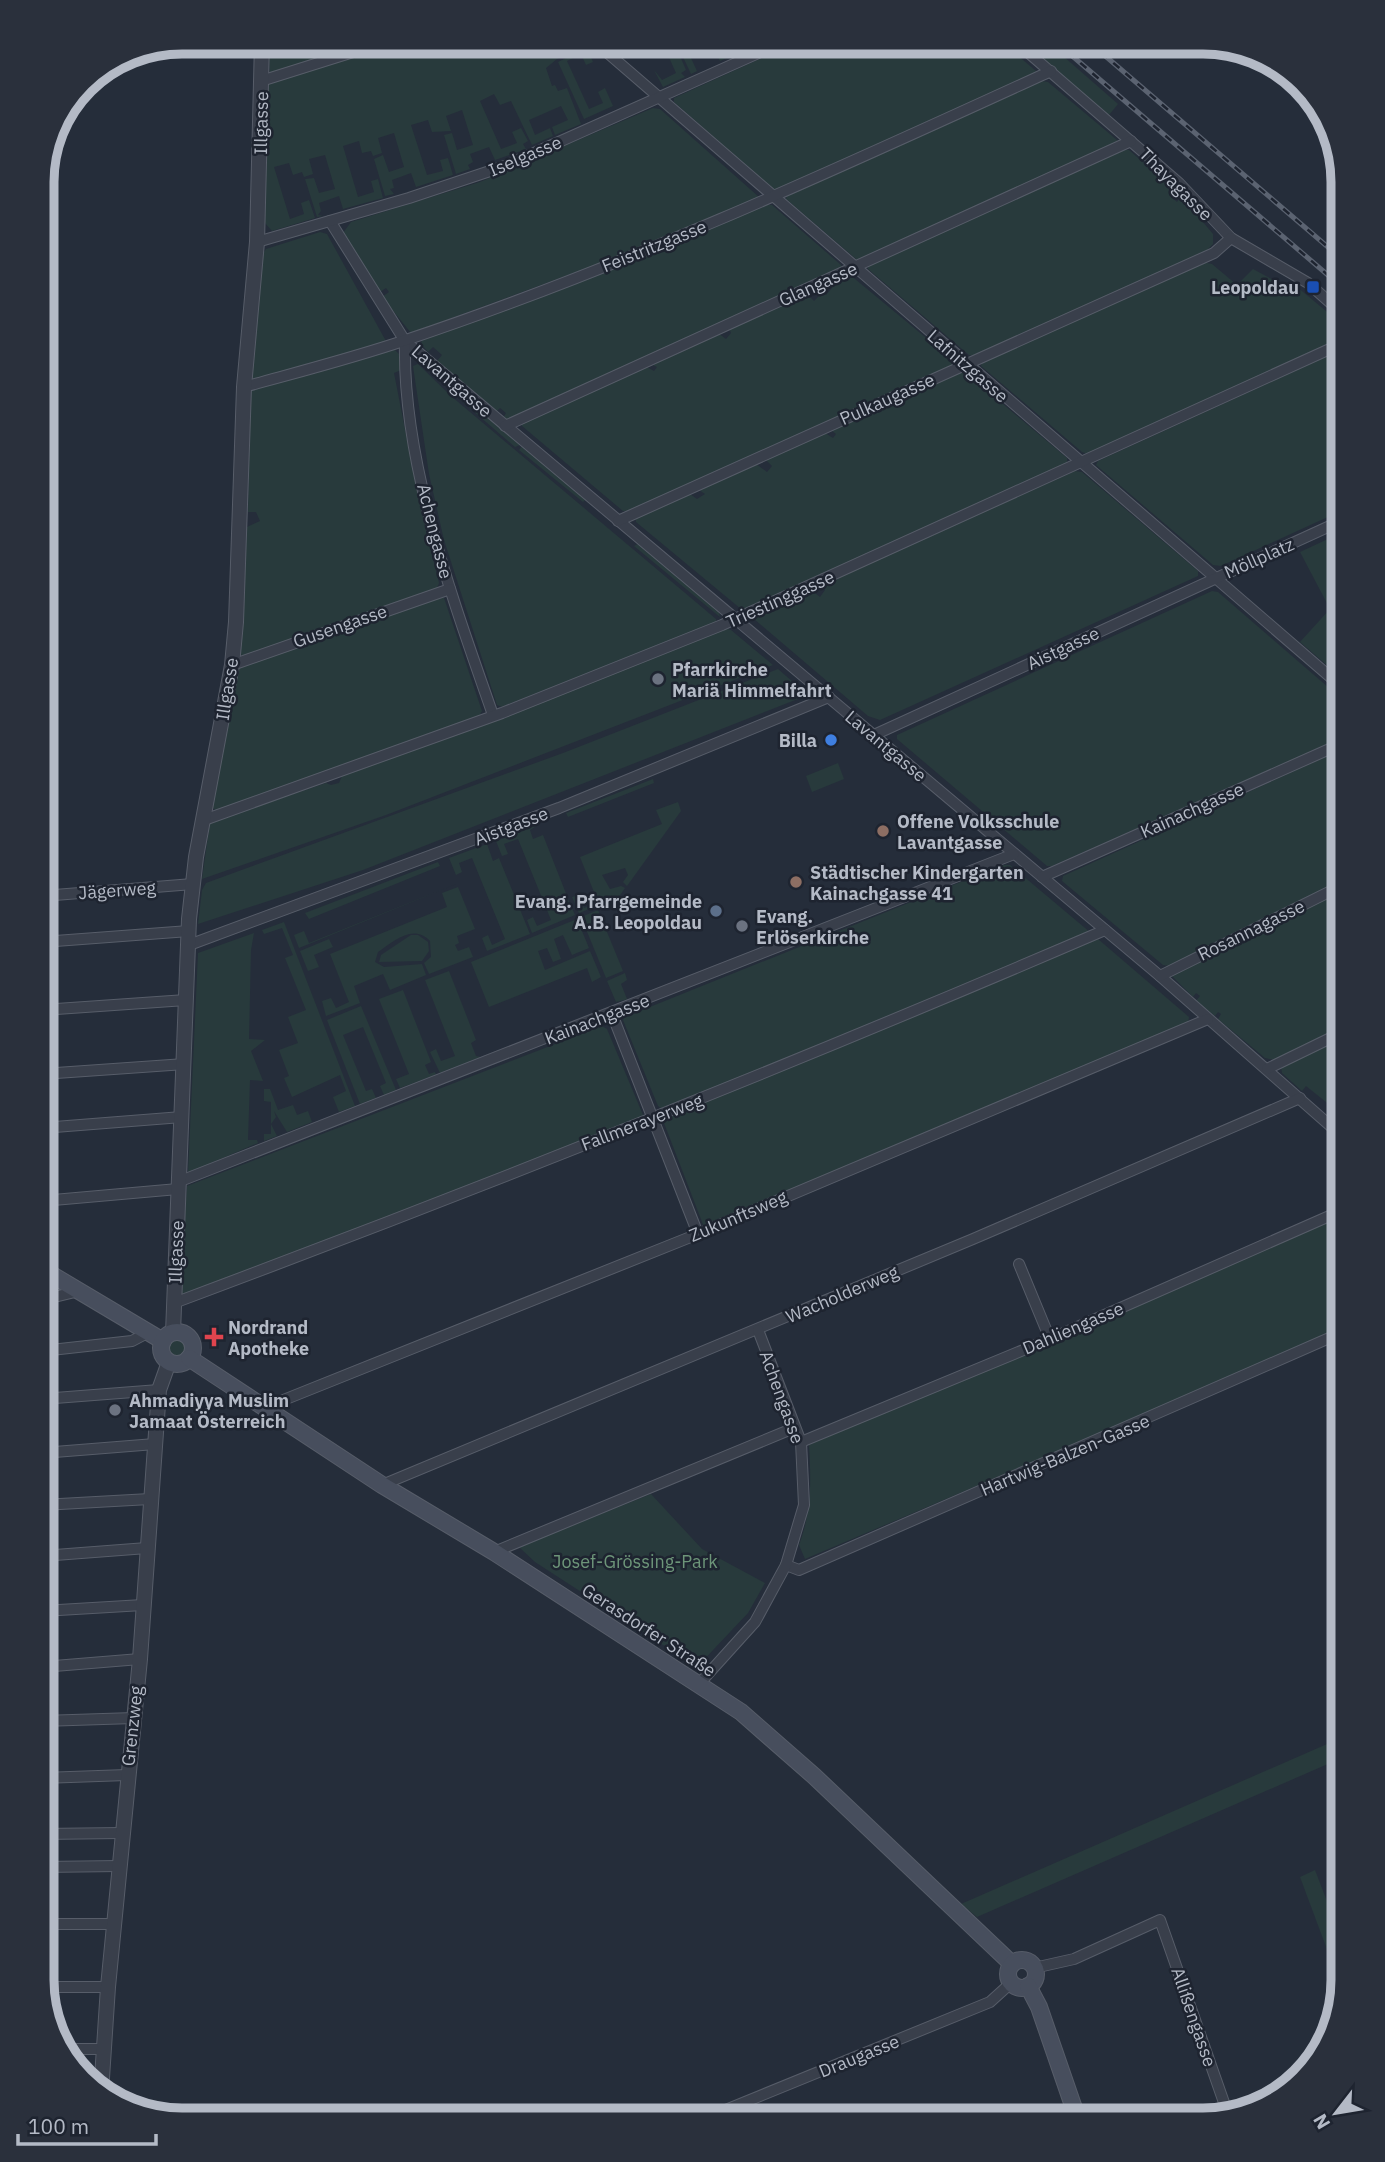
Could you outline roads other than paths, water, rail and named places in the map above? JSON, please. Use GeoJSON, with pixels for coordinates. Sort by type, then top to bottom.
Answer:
{"type":"FeatureCollection","features":[{"type":"Feature","properties":{"kind":"main road"},"geometry":{"type":"LineString","coordinates":[[54,1277],[149,1332],[168,1337],[183,1333],[191,1340],[193,1350],[189,1358],[181,1363],[169,1362],[162,1352],[168,1337]]}},
{"type":"Feature","properties":{"kind":"main road","name":"Gerasdorfer Straße"},"geometry":{"type":"LineString","coordinates":[[189,1358],[382,1485],[494,1552],[699,1684],[773,1737],[1012,1964]]}},
{"type":"Feature","properties":{"kind":"main road"},"geometry":{"type":"LineString","coordinates":[[1023,1959],[1034,1968],[1034,1980],[1028,1986],[1021,1987],[1011,1983],[1008,1973],[1012,1964],[1023,1959]]}},
{"type":"Feature","properties":{"kind":"main road"},"geometry":{"type":"LineString","coordinates":[[1028,1986],[1040,2010],[1074,2108]]}},
{"type":"Feature","properties":{"kind":"street","name":"Illgasse"},"geometry":{"type":"LineString","coordinates":[[168,1337],[176,1319],[174,1303],[178,1185],[192,884],[232,665],[238,593],[244,387],[257,242],[262,55]]}},
{"type":"Feature","properties":{"kind":"street"},"geometry":{"type":"LineString","coordinates":[[261,81],[344,55]]}},
{"type":"Feature","properties":{"kind":"street","name":"Lafnitzgasse"},"geometry":{"type":"LineString","coordinates":[[609,55],[853,268],[1331,678]]}},
{"type":"Feature","properties":{"kind":"street","name":"Iselgasse"},"geometry":{"type":"LineString","coordinates":[[257,242],[505,166],[753,55]]}},
{"type":"Feature","properties":{"kind":"street","name":"Thayagasse"},"geometry":{"type":"LineString","coordinates":[[1032,55],[1179,183],[1231,238],[1308,283],[1331,303]]}},
{"type":"Feature","properties":{"kind":"street","name":"Feistritzgasse"},"geometry":{"type":"LineString","coordinates":[[244,387],[405,341],[649,249],[772,198],[1051,71]]}},
{"type":"Feature","properties":{"kind":"street","name":"Glangasse"},"geometry":{"type":"LineString","coordinates":[[505,426],[1132,141]]}},
{"type":"Feature","properties":{"kind":"street","name":"Lavantgasse"},"geometry":{"type":"LineString","coordinates":[[330,221],[405,341],[1160,976],[1331,1126]]}},
{"type":"Feature","properties":{"kind":"street","name":"Pulkaugasse"},"geometry":{"type":"LineString","coordinates":[[618,521],[1214,253],[1231,238]]}},
{"type":"Feature","properties":{"kind":"street","name":"Achengasse"},"geometry":{"type":"LineString","coordinates":[[405,341],[405,382],[421,472],[450,589],[493,715]]}},
{"type":"Feature","properties":{"kind":"street","name":"Triestinggasse"},"geometry":{"type":"LineString","coordinates":[[204,820],[493,715],[735,619],[1331,349]]}},
{"type":"Feature","properties":{"kind":"street","name":"Möllplatz"},"geometry":{"type":"LineString","coordinates":[[1214,578],[1331,525]]}},
{"type":"Feature","properties":{"kind":"street","name":"Aistgasse"},"geometry":{"type":"LineString","coordinates":[[874,735],[1214,578]]}},
{"type":"Feature","properties":{"kind":"street","name":"Gusengasse"},"geometry":{"type":"LineString","coordinates":[[232,665],[450,589]]}},
{"type":"Feature","properties":{"kind":"street","name":"Aistgasse"},"geometry":{"type":"LineString","coordinates":[[55,943],[189,938],[258,922],[559,808],[829,697]]}},
{"type":"Feature","properties":{"kind":"street","name":"Kainachgasse"},"geometry":{"type":"LineString","coordinates":[[1042,877],[1331,748]]}},
{"type":"Feature","properties":{"kind":"street","name":"Kainachgasse"},"geometry":{"type":"LineString","coordinates":[[54,1200],[178,1185],[1014,854]]}},
{"type":"Feature","properties":{"kind":"street","name":"Jägerweg"},"geometry":{"type":"LineString","coordinates":[[55,895],[192,884]]}},
{"type":"Feature","properties":{"kind":"street","name":"Rosannagasse"},"geometry":{"type":"LineString","coordinates":[[1160,976],[1331,891]]}},
{"type":"Feature","properties":{"kind":"street","name":"Fallmerayerweg"},"geometry":{"type":"LineString","coordinates":[[174,1303],[652,1118],[885,1024],[1105,930]]}},
{"type":"Feature","properties":{"kind":"street"},"geometry":{"type":"LineString","coordinates":[[55,1009],[186,1000]]}},
{"type":"Feature","properties":{"kind":"street"},"geometry":{"type":"LineString","coordinates":[[612,1014],[698,1234]]}},
{"type":"Feature","properties":{"kind":"street","name":"Zukunftsweg"},"geometry":{"type":"LineString","coordinates":[[266,1407],[698,1234],[1208,1019]]}},
{"type":"Feature","properties":{"kind":"street"},"geometry":{"type":"LineString","coordinates":[[1267,1069],[1331,1038]]}},
{"type":"Feature","properties":{"kind":"street"},"geometry":{"type":"LineString","coordinates":[[55,1073],[185,1064]]}},
{"type":"Feature","properties":{"kind":"street","name":"Wacholderweg"},"geometry":{"type":"LineString","coordinates":[[382,1485],[758,1330],[1300,1098]]}},
{"type":"Feature","properties":{"kind":"street"},"geometry":{"type":"LineString","coordinates":[[54,1127],[182,1117]]}},
{"type":"Feature","properties":{"kind":"street","name":"Dahliengasse"},"geometry":{"type":"LineString","coordinates":[[801,1442],[1050,1339],[1331,1215]]}},
{"type":"Feature","properties":{"kind":"street"},"geometry":{"type":"LineString","coordinates":[[1019,1264],[1050,1339]]}},
{"type":"Feature","properties":{"kind":"street"},"geometry":{"type":"LineString","coordinates":[[54,1297],[79,1292]]}},
{"type":"Feature","properties":{"kind":"street","name":"Achengasse"},"geometry":{"type":"LineString","coordinates":[[699,1684],[755,1622],[786,1565],[804,1505],[801,1442],[758,1330]]}},
{"type":"Feature","properties":{"kind":"street"},"geometry":{"type":"LineString","coordinates":[[54,1350],[132,1341],[149,1332]]}},
{"type":"Feature","properties":{"kind":"street","name":"Hartwig-Balzen-Gasse"},"geometry":{"type":"LineString","coordinates":[[786,1565],[799,1570],[1331,1337]]}},
{"type":"Feature","properties":{"kind":"street","name":"Grenzweg"},"geometry":{"type":"LineString","coordinates":[[102,2079],[121,1833],[139,1659],[159,1390],[169,1362]]}},
{"type":"Feature","properties":{"kind":"street"},"geometry":{"type":"LineString","coordinates":[[54,1398],[159,1390]]}},
{"type":"Feature","properties":{"kind":"street"},"geometry":{"type":"LineString","coordinates":[[494,1552],[794,1428]]}},
{"type":"Feature","properties":{"kind":"street"},"geometry":{"type":"LineString","coordinates":[[54,1452],[155,1444]]}},
{"type":"Feature","properties":{"kind":"street"},"geometry":{"type":"LineString","coordinates":[[54,1505],[150,1499]]}},
{"type":"Feature","properties":{"kind":"street"},"geometry":{"type":"LineString","coordinates":[[54,1555],[147,1548]]}},
{"type":"Feature","properties":{"kind":"street"},"geometry":{"type":"LineString","coordinates":[[54,1610],[143,1605]]}},
{"type":"Feature","properties":{"kind":"street"},"geometry":{"type":"LineString","coordinates":[[54,1666],[139,1659]]}},
{"type":"Feature","properties":{"kind":"street"},"geometry":{"type":"LineString","coordinates":[[54,1721],[134,1718]]}},
{"type":"Feature","properties":{"kind":"street"},"geometry":{"type":"LineString","coordinates":[[54,1778],[127,1775]]}},
{"type":"Feature","properties":{"kind":"street"},"geometry":{"type":"LineString","coordinates":[[54,1834],[121,1833]]}},
{"type":"Feature","properties":{"kind":"street"},"geometry":{"type":"LineString","coordinates":[[54,1867],[119,1866]]}},
{"type":"Feature","properties":{"kind":"street","name":"Allißengasse"},"geometry":{"type":"LineString","coordinates":[[1034,1968],[1074,1959],[1160,1920],[1225,2106]]}},
{"type":"Feature","properties":{"kind":"street"},"geometry":{"type":"LineString","coordinates":[[54,1924],[114,1924]]}},
{"type":"Feature","properties":{"kind":"street","name":"Draugasse"},"geometry":{"type":"LineString","coordinates":[[732,2108],[990,2002],[1011,1983]]}},
{"type":"Feature","properties":{"kind":"street"},"geometry":{"type":"LineString","coordinates":[[55,1987],[108,1987]]}},
{"type":"Feature","properties":{"kind":"street"},"geometry":{"type":"LineString","coordinates":[[75,2049],[103,2049]]}},
{"type":"Feature","properties":{"kind":"railway"},"geometry":{"type":"LineString","coordinates":[[1071,55],[1331,278]]}},
{"type":"Feature","properties":{"kind":"railway"},"geometry":{"type":"LineString","coordinates":[[1104,55],[1331,250]]}},
{"type":"Feature","properties":{"kind":"place","name":"Leopoldau"},"geometry":{"type":"Point","coordinates":[1313,287]}},
{"type":"Feature","properties":{"kind":"place","name":"Pfarrkirche Mariä Himmelfahrt"},"geometry":{"type":"Point","coordinates":[658,679]}},
{"type":"Feature","properties":{"kind":"place","name":"Billa"},"geometry":{"type":"Point","coordinates":[831,740]}},
{"type":"Feature","properties":{"kind":"place","name":"Offene Volksschule Lavantgasse"},"geometry":{"type":"Point","coordinates":[883,831]}},
{"type":"Feature","properties":{"kind":"place","name":"Städtischer Kindergarten Kainachgasse 41"},"geometry":{"type":"Point","coordinates":[796,882]}},
{"type":"Feature","properties":{"kind":"place","name":"Evang. Pfarrgemeinde A.B. Leopoldau"},"geometry":{"type":"Point","coordinates":[716,911]}},
{"type":"Feature","properties":{"kind":"place","name":"Evang. Erlöserkirche"},"geometry":{"type":"Point","coordinates":[742,926]}},
{"type":"Feature","properties":{"kind":"place","name":"Nordrand Apotheke"},"geometry":{"type":"Point","coordinates":[214,1337]}},
{"type":"Feature","properties":{"kind":"place","name":"Ahmadiyya Muslim Jamaat Österreich"},"geometry":{"type":"Point","coordinates":[115,1410]}},
{"type":"Feature","properties":{"kind":"park label","name":"Josef-Grössing-Park"},"geometry":{"type":"Point","coordinates":[635,1561]}}]}
